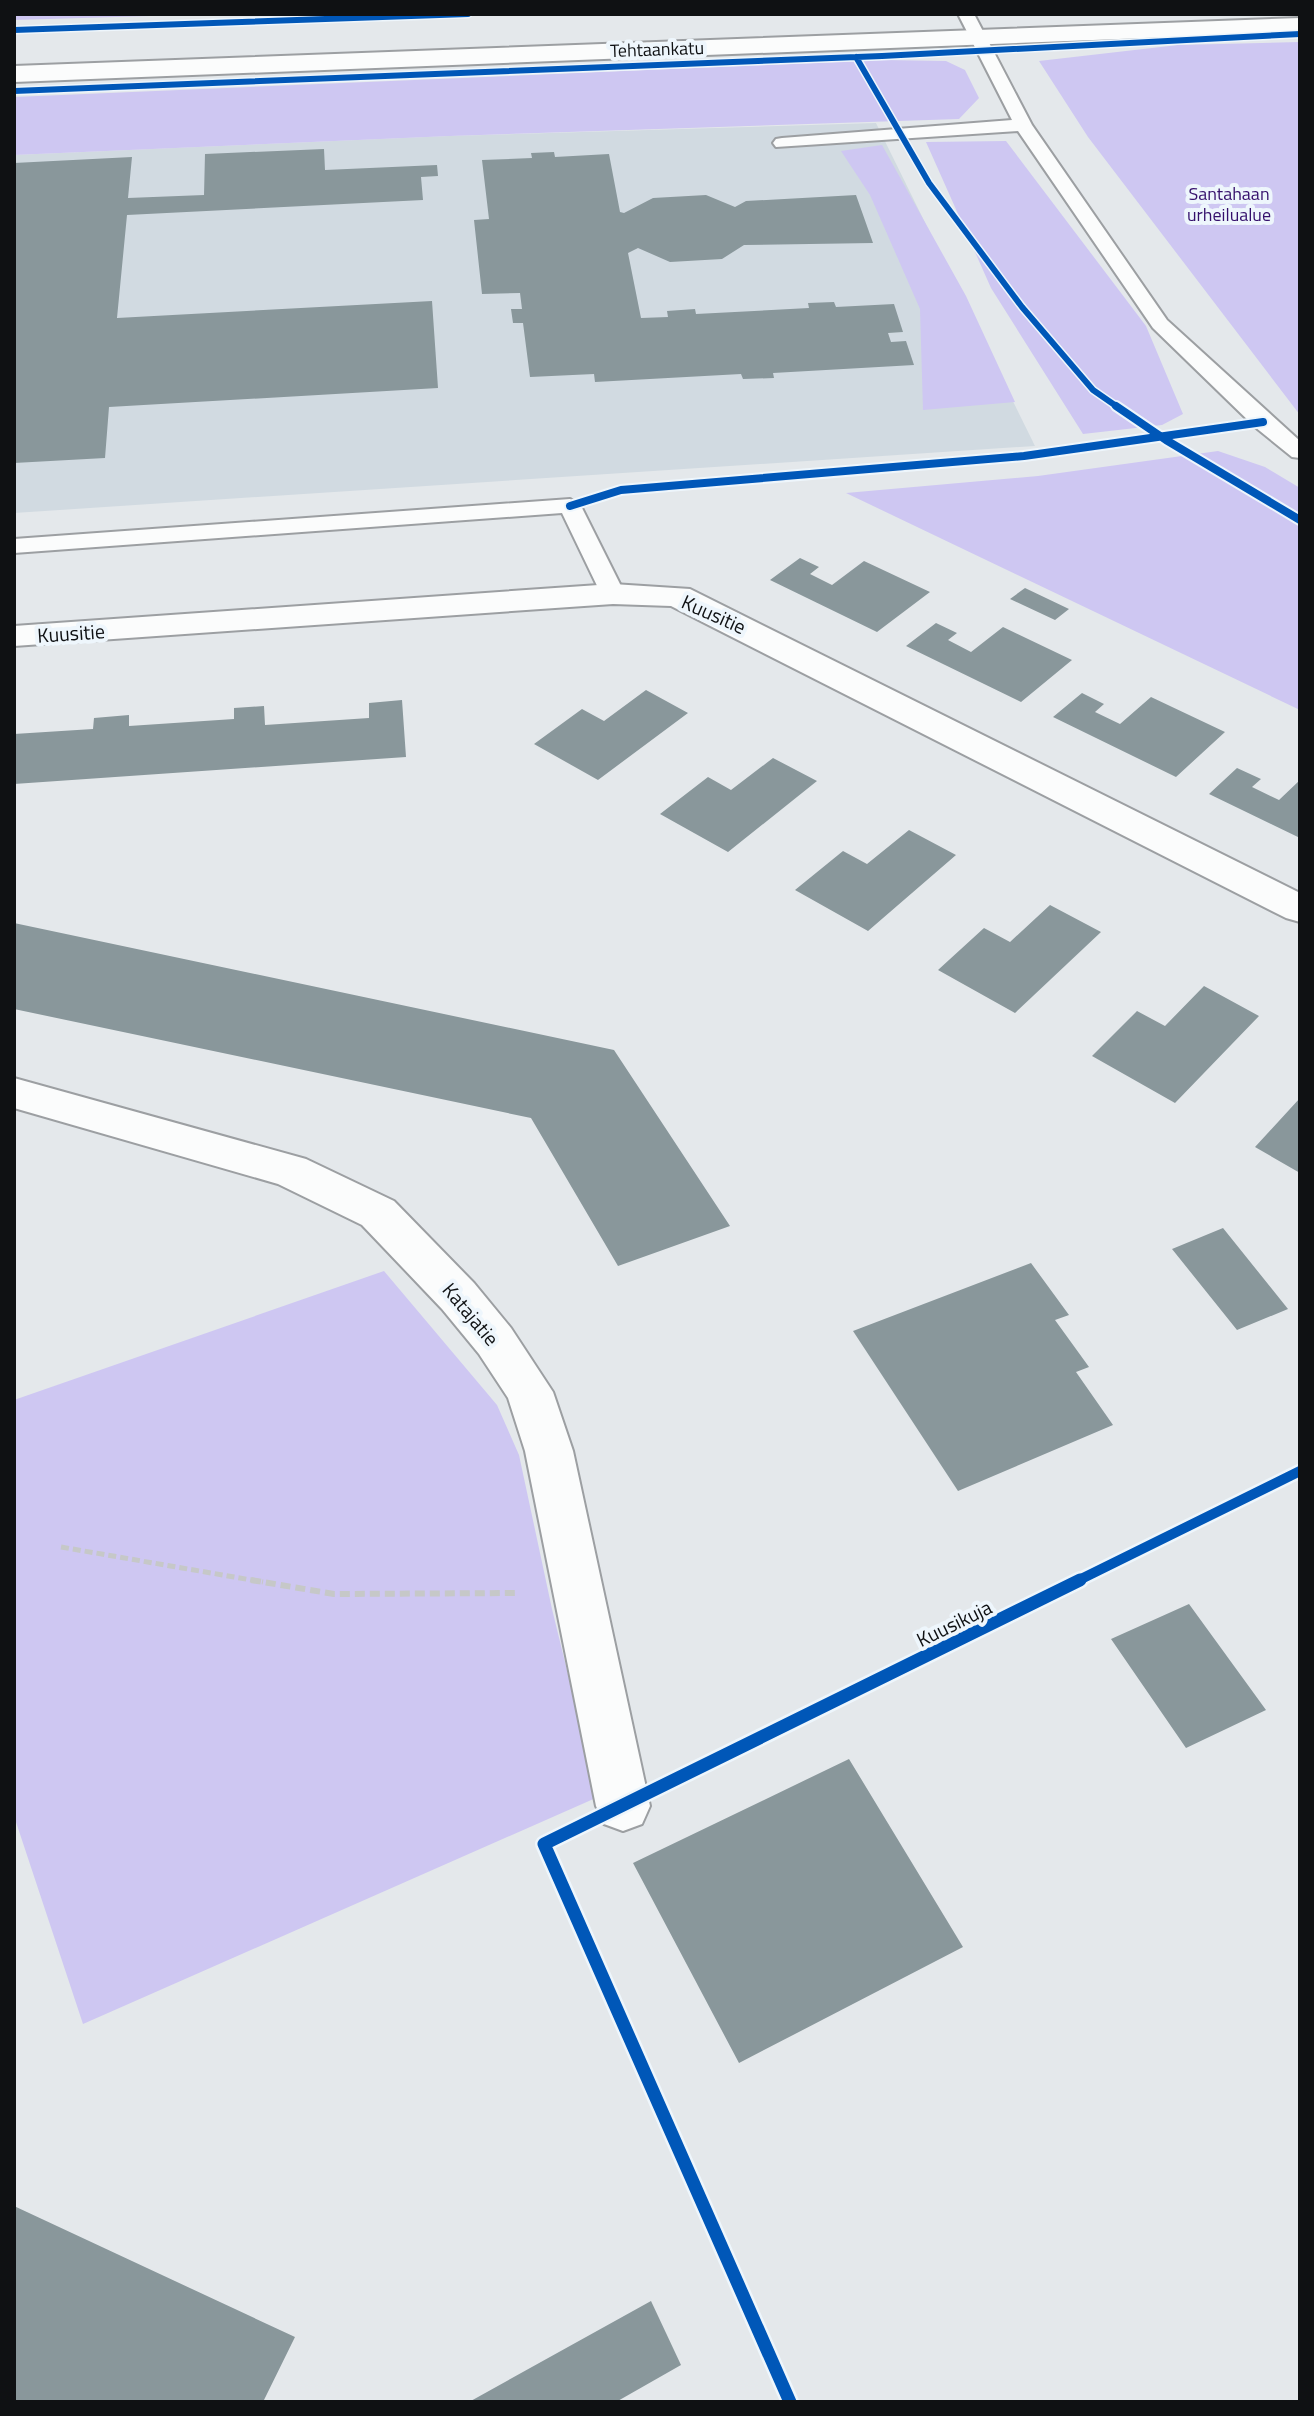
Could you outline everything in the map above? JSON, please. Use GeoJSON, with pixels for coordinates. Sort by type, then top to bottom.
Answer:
{"type":"FeatureCollection","features":[{"type":"Feature","properties":{"kind":"main road","name":"Tehtaankatu"},"geometry":{"type":"LineString","coordinates":[[14,74],[972,25],[1300,25]]}},
{"type":"Feature","properties":{"kind":"main road"},"geometry":{"type":"LineString","coordinates":[[14,44],[488,28]]}},
{"type":"Feature","properties":{"kind":"main road","name":"Kuusitie"},"geometry":{"type":"LineString","coordinates":[[14,636],[613,594],[678,596],[1300,909]]}},
{"type":"Feature","properties":{"kind":"main road","name":"Katajatie"},"geometry":{"type":"LineString","coordinates":[[14,1093],[291,1171],[378,1213],[458,1296],[495,1341],[530,1392],[549,1451],[623,1806]]}},
{"type":"Feature","properties":{"kind":"lane"},"geometry":{"type":"LineString","coordinates":[[972,25],[1023,125],[1160,324],[1263,422],[1300,452]]}},
{"type":"Feature","properties":{"kind":"lane"},"geometry":{"type":"LineString","coordinates":[[782,143],[1023,125]]}},
{"type":"Feature","properties":{"kind":"lane"},"geometry":{"type":"LineString","coordinates":[[14,546],[570,506],[613,594]]}},
{"type":"Feature","properties":{"kind":"path"},"geometry":{"type":"LineString","coordinates":[[61,1547],[334,1594],[580,1593]]}},
{"type":"Feature","properties":{"kind":"shaded area"},"geometry":{"type":"Polygon","coordinates":[[[876,123],[1035,446],[14,513],[14,155],[450,136],[876,123]]]}},
{"type":"Feature","properties":{"kind":"green space"},"geometry":{"type":"Polygon","coordinates":[[[14,14],[218,14],[14,20],[14,14]]]}},
{"type":"Feature","properties":{"kind":"green space","name":"Santahaan urheilualue"},"geometry":{"type":"Polygon","coordinates":[[[1300,42],[1300,415],[1088,137],[1039,61],[1178,45],[1300,42]]]}},
{"type":"Feature","properties":{"kind":"green space"},"geometry":{"type":"Polygon","coordinates":[[[883,60],[946,61],[965,70],[979,98],[959,119],[14,155],[14,97],[883,60]]]}},
{"type":"Feature","properties":{"kind":"green space"},"geometry":{"type":"Polygon","coordinates":[[[1006,141],[1146,326],[1183,414],[1162,425],[1083,434],[991,288],[926,142],[1006,141]]]}},
{"type":"Feature","properties":{"kind":"green space"},"geometry":{"type":"Polygon","coordinates":[[[882,145],[966,296],[1015,402],[923,410],[920,309],[870,195],[841,151],[882,145]]]}},
{"type":"Feature","properties":{"kind":"green space"},"geometry":{"type":"Polygon","coordinates":[[[1218,451],[1265,467],[1300,488],[1300,710],[846,493],[1038,476],[1218,451]]]}},
{"type":"Feature","properties":{"kind":"green space"},"geometry":{"type":"Polygon","coordinates":[[[384,1271],[497,1405],[519,1455],[552,1609],[598,1797],[83,2024],[14,1816],[14,1400],[384,1271]]]}},
{"type":"Feature","properties":{"kind":"building"},"geometry":{"type":"Polygon","coordinates":[[[324,149],[325,170],[437,165],[438,176],[421,177],[423,200],[127,215],[117,318],[432,301],[438,388],[109,407],[105,458],[14,463],[14,163],[132,157],[128,198],[204,195],[205,154],[324,149]]]}},
{"type":"Feature","properties":{"kind":"building"},"geometry":{"type":"Polygon","coordinates":[[[554,152],[555,157],[609,154],[620,212],[624,213],[653,198],[706,195],[735,207],[746,201],[856,195],[873,243],[744,245],[722,259],[670,262],[638,248],[628,253],[641,318],[668,317],[667,311],[695,309],[696,314],[809,308],[808,303],[834,302],[836,307],[894,304],[903,332],[888,333],[891,342],[906,341],[914,365],[773,373],[774,378],[743,379],[741,374],[595,382],[594,374],[530,377],[523,323],[513,323],[511,309],[522,309],[520,293],[482,294],[474,220],[489,219],[482,160],[532,158],[531,153],[554,152]]]}},
{"type":"Feature","properties":{"kind":"building"},"geometry":{"type":"Polygon","coordinates":[[[800,558],[819,567],[810,574],[832,585],[864,561],[930,592],[877,632],[770,580],[800,558]]]}},
{"type":"Feature","properties":{"kind":"building"},"geometry":{"type":"Polygon","coordinates":[[[1025,588],[1069,609],[1055,620],[1010,599],[1025,588]]]}},
{"type":"Feature","properties":{"kind":"building"},"geometry":{"type":"Polygon","coordinates":[[[936,623],[957,633],[948,640],[971,652],[1003,627],[1072,660],[1021,702],[906,646],[936,623]]]}},
{"type":"Feature","properties":{"kind":"building"},"geometry":{"type":"Polygon","coordinates":[[[646,690],[688,713],[598,780],[534,744],[582,709],[604,721],[646,690]]]}},
{"type":"Feature","properties":{"kind":"building"},"geometry":{"type":"Polygon","coordinates":[[[1082,693],[1104,704],[1095,712],[1120,724],[1151,697],[1225,732],[1176,777],[1053,717],[1082,693]]]}},
{"type":"Feature","properties":{"kind":"building"},"geometry":{"type":"Polygon","coordinates":[[[402,700],[406,757],[14,784],[14,734],[93,729],[94,718],[129,715],[129,726],[234,719],[234,708],[264,706],[265,725],[369,718],[369,703],[402,700]]]}},
{"type":"Feature","properties":{"kind":"building"},"geometry":{"type":"Polygon","coordinates":[[[773,758],[817,781],[728,852],[660,814],[708,777],[731,790],[773,758]]]}},
{"type":"Feature","properties":{"kind":"building"},"geometry":{"type":"Polygon","coordinates":[[[1237,768],[1261,779],[1252,787],[1279,800],[1300,780],[1300,838],[1209,794],[1237,768]]]}},
{"type":"Feature","properties":{"kind":"building"},"geometry":{"type":"Polygon","coordinates":[[[909,830],[956,855],[868,931],[795,890],[843,851],[867,864],[909,830]]]}},
{"type":"Feature","properties":{"kind":"building"},"geometry":{"type":"Polygon","coordinates":[[[1050,905],[1101,932],[1015,1013],[938,970],[984,928],[1010,942],[1050,905]]]}},
{"type":"Feature","properties":{"kind":"building"},"geometry":{"type":"Polygon","coordinates":[[[14,923],[614,1050],[730,1226],[618,1266],[531,1118],[14,1009],[14,923]]]}},
{"type":"Feature","properties":{"kind":"building"},"geometry":{"type":"Polygon","coordinates":[[[1204,986],[1259,1016],[1175,1103],[1092,1056],[1137,1011],[1165,1026],[1204,986]]]}},
{"type":"Feature","properties":{"kind":"building"},"geometry":{"type":"Polygon","coordinates":[[[1300,1098],[1300,1173],[1255,1147],[1300,1098]]]}},
{"type":"Feature","properties":{"kind":"building"},"geometry":{"type":"Polygon","coordinates":[[[1223,1228],[1288,1309],[1237,1330],[1172,1249],[1223,1228]]]}},
{"type":"Feature","properties":{"kind":"building"},"geometry":{"type":"Polygon","coordinates":[[[1031,1263],[1069,1315],[1055,1320],[1089,1367],[1076,1372],[1113,1425],[958,1491],[853,1331],[1031,1263]]]}},
{"type":"Feature","properties":{"kind":"building"},"geometry":{"type":"Polygon","coordinates":[[[1189,1604],[1266,1710],[1186,1748],[1111,1639],[1189,1604]]]}},
{"type":"Feature","properties":{"kind":"building"},"geometry":{"type":"Polygon","coordinates":[[[849,1759],[963,1947],[739,2063],[633,1863],[849,1759]]]}},
{"type":"Feature","properties":{"kind":"building"},"geometry":{"type":"Polygon","coordinates":[[[14,2206],[295,2337],[263,2402],[14,2402],[14,2206]]]}},
{"type":"Feature","properties":{"kind":"building"},"geometry":{"type":"Polygon","coordinates":[[[651,2301],[681,2365],[616,2402],[469,2402],[651,2301]]]}},
{"type":"Feature","properties":{"kind":"cycle path"},"geometry":{"type":"LineString","coordinates":[[14,30],[468,14]]}},
{"type":"Feature","properties":{"kind":"cycle path"},"geometry":{"type":"LineString","coordinates":[[14,91],[882,56],[1300,34]]}},
{"type":"Feature","properties":{"kind":"cycle path"},"geometry":{"type":"LineString","coordinates":[[856,57],[929,183],[1022,307],[1093,390],[1166,440],[1300,520]]}},
{"type":"Feature","properties":{"kind":"cycle path"},"geometry":{"type":"LineString","coordinates":[[570,506],[621,490],[1024,456],[1184,436],[1263,422]]}},
{"type":"Feature","properties":{"kind":"cycle path","name":"Kuusikuja"},"geometry":{"type":"LineString","coordinates":[[790,2402],[544,1844],[1300,1471]]}}]}
